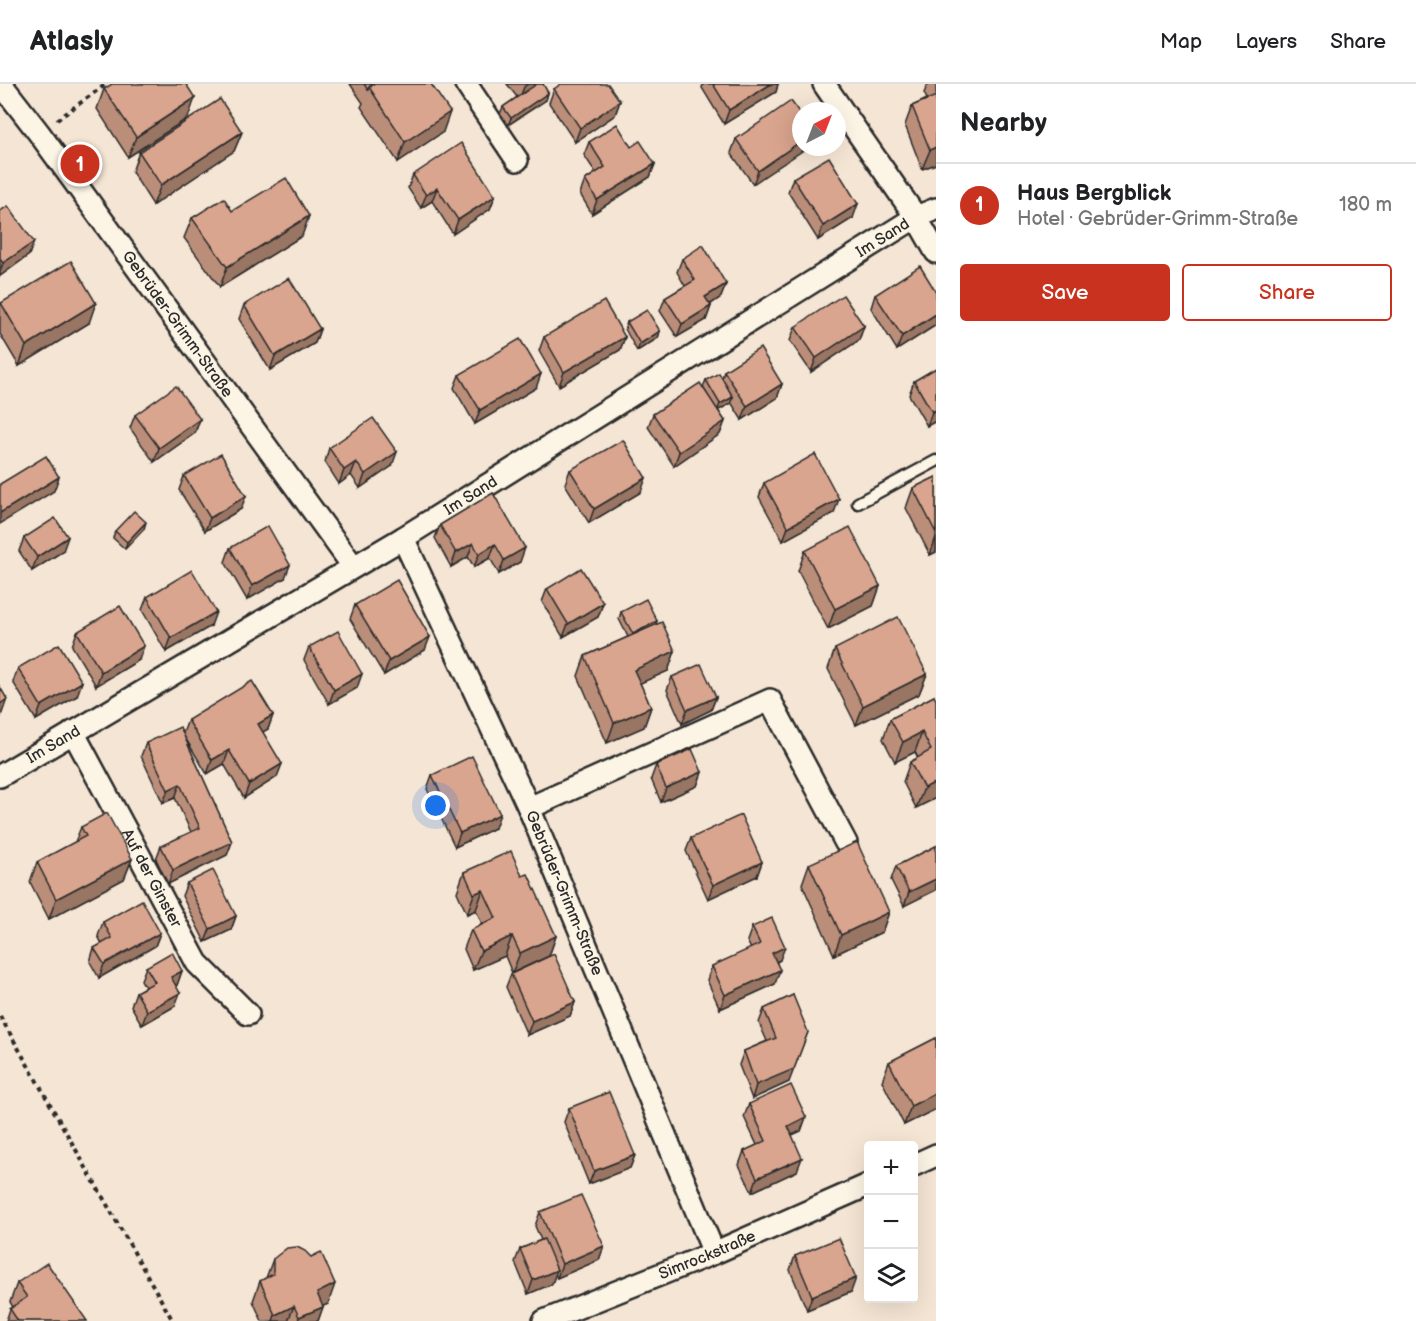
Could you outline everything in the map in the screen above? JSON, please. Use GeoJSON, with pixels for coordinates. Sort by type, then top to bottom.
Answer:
{"type":"FeatureCollection","features":[{"type":"Feature","properties":{"kind":"street","name":"Gebrüder-Grimm-Straße"},"geometry":{"type":"LineString","coordinates":[[1,84],[353,566]]}},
{"type":"Feature","properties":{"kind":"street"},"geometry":{"type":"LineString","coordinates":[[466,84],[517,159]]}},
{"type":"Feature","properties":{"kind":"street"},"geometry":{"type":"LineString","coordinates":[[825,84],[916,216],[936,252]]}},
{"type":"Feature","properties":{"kind":"street","name":"Im Sand"},"geometry":{"type":"LineString","coordinates":[[0,776],[403,538],[916,216],[936,209]]}},
{"type":"Feature","properties":{"kind":"street","name":"Gebrüder-Grimm-Straße"},"geometry":{"type":"LineString","coordinates":[[403,538],[529,808],[714,1253]]}},
{"type":"Feature","properties":{"kind":"street"},"geometry":{"type":"LineString","coordinates":[[529,808],[770,700],[846,843]]}},
{"type":"Feature","properties":{"kind":"street","name":"Auf der Ginster"},"geometry":{"type":"LineString","coordinates":[[73,732],[197,963],[248,1014]]}},
{"type":"Feature","properties":{"kind":"street"},"geometry":{"type":"LineString","coordinates":[[918,1163],[936,1155]]}},
{"type":"Feature","properties":{"kind":"street","name":"Simrockstraße"},"geometry":{"type":"LineString","coordinates":[[544,1321],[714,1253],[864,1187]]}},
{"type":"Feature","properties":{"kind":"lane"},"geometry":{"type":"LineString","coordinates":[[858,503],[936,461]]}},
{"type":"Feature","properties":{"kind":"path"},"geometry":{"type":"LineString","coordinates":[[39,133],[106,84]]}},
{"type":"Feature","properties":{"kind":"path"},"geometry":{"type":"LineString","coordinates":[[0,1016],[173,1321]]}},
{"type":"Feature","properties":{"kind":"building"},"geometry":{"type":"Polygon","coordinates":[[[112,84],[186,84],[195,98],[136,137],[104,89],[112,84]]]}},
{"type":"Feature","properties":{"kind":"building"},"geometry":{"type":"Polygon","coordinates":[[[364,84],[374,84],[368,90],[364,84]]]}},
{"type":"Feature","properties":{"kind":"building"},"geometry":{"type":"Polygon","coordinates":[[[374,84],[431,84],[450,112],[405,142],[369,87],[374,84]]]}},
{"type":"Feature","properties":{"kind":"building"},"geometry":{"type":"Polygon","coordinates":[[[537,84],[543,84],[548,93],[511,118],[503,107],[537,84]]]}},
{"type":"Feature","properties":{"kind":"building"},"geometry":{"type":"Polygon","coordinates":[[[561,84],[608,84],[620,101],[580,128],[554,89],[561,84]]]}},
{"type":"Feature","properties":{"kind":"building"},"geometry":{"type":"Polygon","coordinates":[[[713,84],[771,84],[729,110],[713,84]]]}},
{"type":"Feature","properties":{"kind":"building"},"geometry":{"type":"Polygon","coordinates":[[[936,96],[936,147],[930,150],[912,106],[936,96]]]}},
{"type":"Feature","properties":{"kind":"building"},"geometry":{"type":"Polygon","coordinates":[[[220,99],[242,132],[161,185],[139,152],[220,99]]]}},
{"type":"Feature","properties":{"kind":"building"},"geometry":{"type":"Polygon","coordinates":[[[792,102],[792,147],[758,171],[736,139],[792,102]]]}},
{"type":"Feature","properties":{"kind":"building"},"geometry":{"type":"Polygon","coordinates":[[[617,124],[631,147],[640,141],[655,164],[597,200],[585,180],[605,167],[589,142],[617,124]]]}},
{"type":"Feature","properties":{"kind":"building"},"geometry":{"type":"Polygon","coordinates":[[[461,143],[495,196],[458,220],[437,188],[426,195],[413,175],[461,143]]]}},
{"type":"Feature","properties":{"kind":"building"},"geometry":{"type":"Polygon","coordinates":[[[829,157],[858,204],[823,226],[793,178],[829,157]]]}},
{"type":"Feature","properties":{"kind":"building"},"geometry":{"type":"Polygon","coordinates":[[[286,178],[309,216],[227,267],[192,218],[224,198],[232,211],[286,178]]]}},
{"type":"Feature","properties":{"kind":"building"},"geometry":{"type":"Polygon","coordinates":[[[8,206],[34,242],[3,263],[0,259],[0,211],[8,206]]]}},
{"type":"Feature","properties":{"kind":"building"},"geometry":{"type":"Polygon","coordinates":[[[703,245],[726,284],[705,297],[711,306],[682,324],[665,298],[695,280],[682,259],[703,245]]]}},
{"type":"Feature","properties":{"kind":"building"},"geometry":{"type":"Polygon","coordinates":[[[71,261],[96,303],[26,346],[1,303],[71,261]]]}},
{"type":"Feature","properties":{"kind":"building"},"geometry":{"type":"Polygon","coordinates":[[[920,266],[936,292],[936,314],[902,336],[875,295],[920,266]]]}},
{"type":"Feature","properties":{"kind":"building"},"geometry":{"type":"Polygon","coordinates":[[[289,278],[320,329],[275,356],[244,305],[289,278]]]}},
{"type":"Feature","properties":{"kind":"building"},"geometry":{"type":"Polygon","coordinates":[[[843,295],[864,326],[816,358],[795,327],[843,295]]]}},
{"type":"Feature","properties":{"kind":"building"},"geometry":{"type":"Polygon","coordinates":[[[604,301],[625,337],[564,372],[544,337],[604,301]]]}},
{"type":"Feature","properties":{"kind":"building"},"geometry":{"type":"Polygon","coordinates":[[[647,310],[660,331],[640,344],[627,322],[647,310]]]}},
{"type":"Feature","properties":{"kind":"building"},"geometry":{"type":"Polygon","coordinates":[[[520,339],[541,374],[480,410],[459,375],[520,339]]]}},
{"type":"Feature","properties":{"kind":"building"},"geometry":{"type":"Polygon","coordinates":[[[760,348],[782,384],[747,406],[724,371],[760,348]]]}},
{"type":"Feature","properties":{"kind":"building"},"geometry":{"type":"Polygon","coordinates":[[[936,368],[936,410],[932,412],[914,381],[936,368]]]}},
{"type":"Feature","properties":{"kind":"building"},"geometry":{"type":"Polygon","coordinates":[[[719,373],[733,397],[720,404],[706,380],[719,373]]]}},
{"type":"Feature","properties":{"kind":"building"},"geometry":{"type":"Polygon","coordinates":[[[700,383],[725,421],[679,452],[653,414],[700,383]]]}},
{"type":"Feature","properties":{"kind":"building"},"geometry":{"type":"Polygon","coordinates":[[[176,386],[200,419],[159,448],[135,415],[176,386]]]}},
{"type":"Feature","properties":{"kind":"building"},"geometry":{"type":"Polygon","coordinates":[[[373,418],[397,452],[365,474],[356,462],[344,470],[329,448],[373,418]]]}},
{"type":"Feature","properties":{"kind":"building"},"geometry":{"type":"Polygon","coordinates":[[[623,440],[646,478],[594,509],[570,470],[623,440]]]}},
{"type":"Feature","properties":{"kind":"building"},"geometry":{"type":"Polygon","coordinates":[[[221,454],[246,496],[210,518],[184,476],[221,454]]]}},
{"type":"Feature","properties":{"kind":"building"},"geometry":{"type":"Polygon","coordinates":[[[815,454],[839,499],[788,527],[764,483],[815,454]]]}},
{"type":"Feature","properties":{"kind":"building"},"geometry":{"type":"Polygon","coordinates":[[[46,456],[59,477],[0,513],[0,484],[46,456]]]}},
{"type":"Feature","properties":{"kind":"building"},"geometry":{"type":"Polygon","coordinates":[[[936,477],[936,533],[913,488],[936,477]]]}},
{"type":"Feature","properties":{"kind":"building"},"geometry":{"type":"Polygon","coordinates":[[[493,493],[525,548],[504,560],[495,544],[479,554],[473,543],[456,553],[440,525],[493,493]]]}},
{"type":"Feature","properties":{"kind":"building"},"geometry":{"type":"Polygon","coordinates":[[[134,511],[146,522],[127,542],[115,531],[134,511]]]}},
{"type":"Feature","properties":{"kind":"building"},"geometry":{"type":"Polygon","coordinates":[[[55,518],[68,537],[37,557],[24,538],[55,518]]]}},
{"type":"Feature","properties":{"kind":"building"},"geometry":{"type":"Polygon","coordinates":[[[268,526],[290,565],[252,586],[230,548],[268,526]]]}},
{"type":"Feature","properties":{"kind":"building"},"geometry":{"type":"Polygon","coordinates":[[[850,527],[880,586],[835,609],[805,551],[850,527]]]}},
{"type":"Feature","properties":{"kind":"building"},"geometry":{"type":"Polygon","coordinates":[[[581,568],[603,603],[568,624],[547,589],[581,568]]]}},
{"type":"Feature","properties":{"kind":"building"},"geometry":{"type":"Polygon","coordinates":[[[192,570],[216,612],[171,638],[147,597],[192,570]]]}},
{"type":"Feature","properties":{"kind":"building"},"geometry":{"type":"Polygon","coordinates":[[[397,580],[430,637],[389,661],[355,605],[397,580]]]}},
{"type":"Feature","properties":{"kind":"building"},"geometry":{"type":"Polygon","coordinates":[[[646,599],[657,621],[633,634],[621,612],[646,599]]]}},
{"type":"Feature","properties":{"kind":"building"},"geometry":{"type":"Polygon","coordinates":[[[120,606],[144,646],[101,672],[77,632],[120,606]]]}},
{"type":"Feature","properties":{"kind":"building"},"geometry":{"type":"Polygon","coordinates":[[[898,617],[927,674],[863,706],[835,649],[898,617]]]}},
{"type":"Feature","properties":{"kind":"building"},"geometry":{"type":"Polygon","coordinates":[[[662,622],[675,651],[634,670],[651,707],[614,723],[585,656],[662,622]]]}},
{"type":"Feature","properties":{"kind":"building"},"geometry":{"type":"Polygon","coordinates":[[[338,631],[362,674],[334,690],[309,647],[338,631]]]}},
{"type":"Feature","properties":{"kind":"building"},"geometry":{"type":"Polygon","coordinates":[[[59,644],[82,682],[41,706],[18,668],[59,644]]]}},
{"type":"Feature","properties":{"kind":"building"},"geometry":{"type":"Polygon","coordinates":[[[701,664],[716,697],[687,710],[672,677],[701,664]]]}},
{"type":"Feature","properties":{"kind":"building"},"geometry":{"type":"Polygon","coordinates":[[[252,681],[273,715],[258,724],[282,764],[249,784],[229,750],[212,760],[188,720],[252,681]]]}},
{"type":"Feature","properties":{"kind":"building"},"geometry":{"type":"Polygon","coordinates":[[[0,687],[7,699],[0,704],[0,687]]]}},
{"type":"Feature","properties":{"kind":"building"},"geometry":{"type":"Polygon","coordinates":[[[934,696],[936,700],[936,782],[924,788],[910,762],[931,750],[922,732],[903,742],[890,719],[934,696]]]}},
{"type":"Feature","properties":{"kind":"building"},"geometry":{"type":"Polygon","coordinates":[[[180,727],[232,842],[173,870],[161,846],[200,828],[180,784],[168,790],[146,743],[180,727]]]}},
{"type":"Feature","properties":{"kind":"building"},"geometry":{"type":"Polygon","coordinates":[[[692,749],[702,772],[666,788],[656,765],[692,749]]]}},
{"type":"Feature","properties":{"kind":"building"},"geometry":{"type":"Polygon","coordinates":[[[472,756],[500,814],[460,833],[432,775],[472,756]]]}},
{"type":"Feature","properties":{"kind":"building"},"geometry":{"type":"Polygon","coordinates":[[[107,813],[132,859],[56,899],[37,862],[86,836],[81,827],[107,813]]]}},
{"type":"Feature","properties":{"kind":"building"},"geometry":{"type":"Polygon","coordinates":[[[741,815],[762,862],[713,885],[691,838],[741,815]]]}},
{"type":"Feature","properties":{"kind":"building"},"geometry":{"type":"Polygon","coordinates":[[[857,842],[889,912],[841,935],[809,864],[857,842]]]}},
{"type":"Feature","properties":{"kind":"building"},"geometry":{"type":"Polygon","coordinates":[[[936,846],[936,879],[909,892],[896,866],[936,846]]]}},
{"type":"Feature","properties":{"kind":"building"},"geometry":{"type":"Polygon","coordinates":[[[511,851],[522,876],[528,874],[556,936],[520,953],[512,936],[481,951],[471,930],[496,918],[483,890],[474,894],[464,872],[511,851]]]}},
{"type":"Feature","properties":{"kind":"building"},"geometry":{"type":"Polygon","coordinates":[[[213,870],[236,916],[210,929],[187,883],[213,870]]]}},
{"type":"Feature","properties":{"kind":"building"},"geometry":{"type":"Polygon","coordinates":[[[142,900],[160,933],[104,964],[94,948],[112,938],[103,922],[142,900]]]}},
{"type":"Feature","properties":{"kind":"building"},"geometry":{"type":"Polygon","coordinates":[[[772,918],[785,947],[772,953],[780,970],[725,995],[712,966],[760,944],[752,927],[772,918]]]}},
{"type":"Feature","properties":{"kind":"building"},"geometry":{"type":"Polygon","coordinates":[[[172,952],[182,971],[171,977],[180,993],[147,1011],[136,992],[155,982],[146,967],[172,952]]]}},
{"type":"Feature","properties":{"kind":"building"},"geometry":{"type":"Polygon","coordinates":[[[554,954],[575,1002],[532,1021],[511,974],[554,954]]]}},
{"type":"Feature","properties":{"kind":"building"},"geometry":{"type":"Polygon","coordinates":[[[793,995],[808,1032],[794,1069],[756,1085],[744,1051],[776,1038],[764,1009],[793,995]]]}},
{"type":"Feature","properties":{"kind":"building"},"geometry":{"type":"Polygon","coordinates":[[[936,1038],[936,1093],[911,1106],[889,1062],[936,1038]]]}},
{"type":"Feature","properties":{"kind":"building"},"geometry":{"type":"Polygon","coordinates":[[[791,1085],[806,1117],[788,1126],[802,1158],[757,1178],[744,1151],[766,1141],[749,1104],[791,1085]]]}},
{"type":"Feature","properties":{"kind":"building"},"geometry":{"type":"Polygon","coordinates":[[[609,1092],[635,1155],[594,1171],[569,1108],[609,1092]]]}},
{"type":"Feature","properties":{"kind":"building"},"geometry":{"type":"Polygon","coordinates":[[[581,1195],[604,1246],[562,1264],[540,1212],[581,1195]]]}},
{"type":"Feature","properties":{"kind":"building"},"geometry":{"type":"Polygon","coordinates":[[[839,1238],[856,1278],[812,1296],[795,1256],[839,1238]]]}},
{"type":"Feature","properties":{"kind":"building"},"geometry":{"type":"Polygon","coordinates":[[[544,1239],[557,1270],[533,1280],[520,1249],[544,1239]]]}},
{"type":"Feature","properties":{"kind":"building"},"geometry":{"type":"Polygon","coordinates":[[[297,1247],[311,1257],[321,1252],[335,1284],[317,1293],[323,1307],[299,1317],[294,1306],[275,1315],[260,1281],[273,1274],[273,1259],[287,1248],[297,1247]]]}},
{"type":"Feature","properties":{"kind":"building"},"geometry":{"type":"Polygon","coordinates":[[[47,1263],[87,1321],[18,1321],[10,1309],[27,1297],[17,1283],[47,1263]]]}},
{"type":"Feature","properties":{"kind":"place","name":"Haus Bergblick"},"geometry":{"type":"Point","coordinates":[80,164]}}]}
